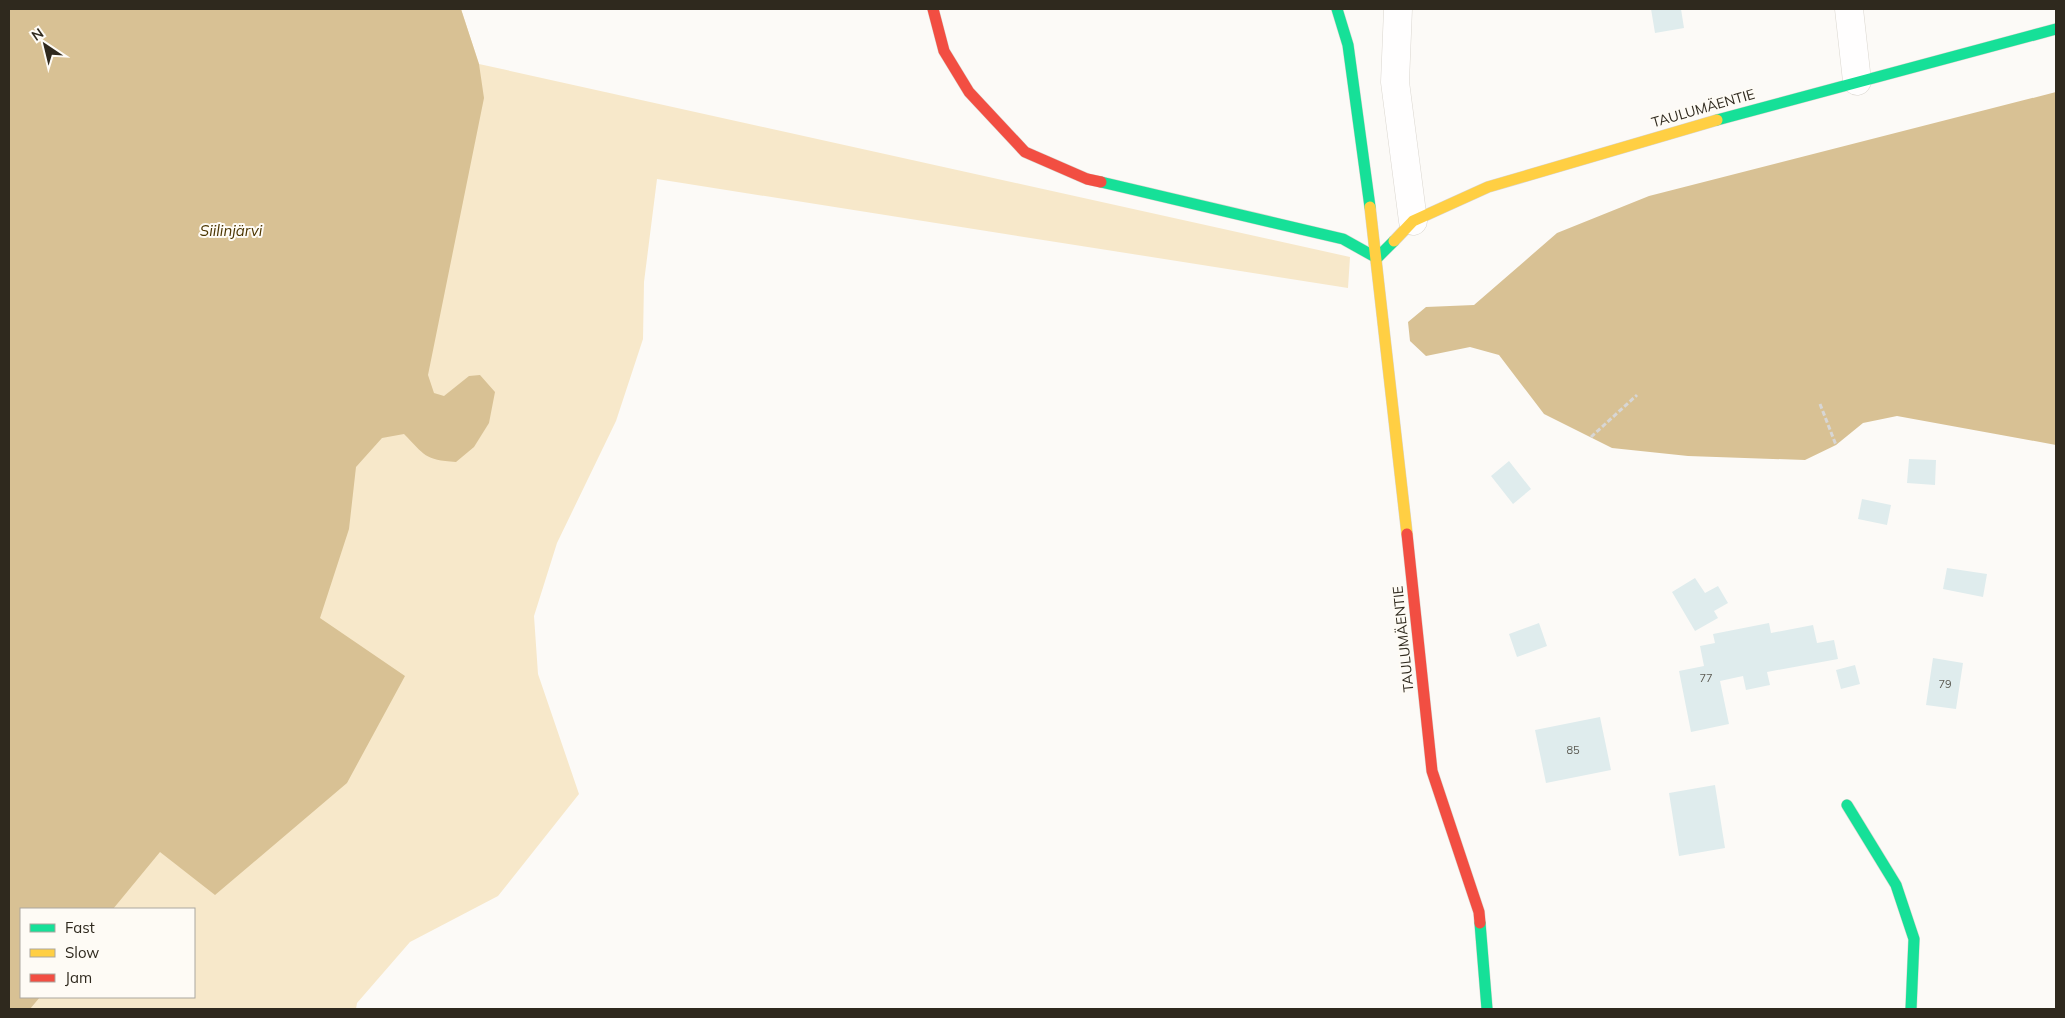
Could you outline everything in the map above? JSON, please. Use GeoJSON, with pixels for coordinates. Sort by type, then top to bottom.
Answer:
{"type":"FeatureCollection","features":[{"type":"Feature","properties":{"kind":"street"},"geometry":{"type":"LineString","coordinates":[[933,9],[944,51],[970,92],[1025,152],[1086,179],[1343,239],[1377,258]]}},
{"type":"Feature","properties":{"kind":"street","name":"TAULUMÄENTIE"},"geometry":{"type":"LineString","coordinates":[[1337,9],[1348,45],[1377,258],[1432,770],[1478,912],[1487,1009]]}},
{"type":"Feature","properties":{"kind":"street"},"geometry":{"type":"LineString","coordinates":[[1398,9],[1395,82],[1413,221]]}},
{"type":"Feature","properties":{"kind":"street"},"geometry":{"type":"LineString","coordinates":[[1849,9],[1857,81]]}},
{"type":"Feature","properties":{"kind":"street","name":"TAULUMÄENTIE"},"geometry":{"type":"LineString","coordinates":[[1377,258],[1413,221],[1488,187],[1739,113],[2056,29]]}},
{"type":"Feature","properties":{"kind":"street"},"geometry":{"type":"LineString","coordinates":[[1847,805],[1896,885],[1914,939],[1911,1009]]}},
{"type":"Feature","properties":{"kind":"path"},"geometry":{"type":"LineString","coordinates":[[1591,437],[1637,395]]}},
{"type":"Feature","properties":{"kind":"path"},"geometry":{"type":"LineString","coordinates":[[1820,404],[1836,445]]}},
{"type":"Feature","properties":{"kind":"shaded area"},"geometry":{"type":"Polygon","coordinates":[[[461,9],[479,64],[1350,257],[1348,288],[657,179],[644,282],[643,339],[616,421],[557,543],[534,616],[538,674],[579,794],[498,896],[410,942],[357,1003],[356,1009],[9,1009],[9,852],[461,9]]]}},
{"type":"Feature","properties":{"kind":"water","name":"Siilinjärvi"},"geometry":{"type":"Polygon","coordinates":[[[9,9],[461,9],[479,64],[484,98],[428,375],[434,393],[444,396],[469,376],[480,375],[495,392],[489,423],[474,447],[456,462],[431,458],[421,452],[404,434],[382,438],[356,467],[349,529],[320,618],[405,676],[347,783],[215,895],[160,852],[114,908],[20,908],[20,998],[39,998],[30,1009],[9,1009],[9,9]]]}},
{"type":"Feature","properties":{"kind":"water"},"geometry":{"type":"Polygon","coordinates":[[[2056,92],[2056,445],[1897,416],[1863,423],[1836,445],[1805,460],[1688,456],[1612,448],[1544,414],[1499,355],[1470,347],[1426,356],[1410,341],[1408,322],[1426,307],[1474,305],[1557,233],[1649,196],[2056,92]]]}},
{"type":"Feature","properties":{"kind":"building"},"geometry":{"type":"Polygon","coordinates":[[[1651,9],[1681,9],[1684,28],[1655,33],[1651,9]]]}},
{"type":"Feature","properties":{"kind":"building"},"geometry":{"type":"Polygon","coordinates":[[[1909,459],[1936,460],[1935,485],[1907,483],[1909,459]]]}},
{"type":"Feature","properties":{"kind":"building"},"geometry":{"type":"Polygon","coordinates":[[[1509,461],[1531,489],[1513,504],[1491,476],[1509,461]]]}},
{"type":"Feature","properties":{"kind":"building"},"geometry":{"type":"Polygon","coordinates":[[[1862,499],[1891,505],[1887,525],[1858,519],[1862,499]]]}},
{"type":"Feature","properties":{"kind":"building"},"geometry":{"type":"Polygon","coordinates":[[[1947,568],[1987,574],[1983,597],[1943,589],[1947,568]]]}},
{"type":"Feature","properties":{"kind":"building"},"geometry":{"type":"Polygon","coordinates":[[[1695,578],[1705,593],[1718,586],[1728,603],[1714,611],[1718,618],[1695,631],[1672,592],[1695,578]]]}},
{"type":"Feature","properties":{"kind":"building"},"geometry":{"type":"Polygon","coordinates":[[[1539,623],[1547,646],[1517,657],[1509,634],[1539,623]]]}},
{"type":"Feature","properties":{"kind":"building"},"geometry":{"type":"Polygon","coordinates":[[[1769,623],[1771,633],[1813,625],[1817,643],[1834,640],[1838,659],[1767,672],[1770,685],[1746,690],[1743,676],[1720,681],[1729,724],[1691,732],[1679,671],[1704,666],[1700,646],[1715,643],[1713,634],[1769,623]]]}},
{"type":"Feature","properties":{"kind":"building"},"geometry":{"type":"Polygon","coordinates":[[[1933,658],[1963,663],[1956,709],[1926,705],[1933,658]]]}},
{"type":"Feature","properties":{"kind":"building"},"geometry":{"type":"Polygon","coordinates":[[[1855,665],[1860,684],[1841,689],[1836,670],[1855,665]]]}},
{"type":"Feature","properties":{"kind":"building"},"geometry":{"type":"Polygon","coordinates":[[[1600,717],[1611,770],[1546,783],[1535,730],[1600,717]]]}},
{"type":"Feature","properties":{"kind":"building"},"geometry":{"type":"Polygon","coordinates":[[[1715,785],[1725,848],[1679,856],[1669,793],[1715,785]]]}},
{"type":"Feature","properties":{"kind":"traffic: fast"},"geometry":{"type":"LineString","coordinates":[[1337,9],[1348,45],[1370,207]]}},
{"type":"Feature","properties":{"kind":"traffic: fast"},"geometry":{"type":"LineString","coordinates":[[1717,120],[2056,29]]}},
{"type":"Feature","properties":{"kind":"traffic: fast"},"geometry":{"type":"LineString","coordinates":[[1101,182],[1343,239],[1377,258],[1394,241]]}},
{"type":"Feature","properties":{"kind":"traffic: fast"},"geometry":{"type":"LineString","coordinates":[[1847,805],[1896,885],[1914,939],[1911,1009]]}},
{"type":"Feature","properties":{"kind":"traffic: fast"},"geometry":{"type":"LineString","coordinates":[[1480,923],[1487,1009]]}},
{"type":"Feature","properties":{"kind":"traffic: slow"},"geometry":{"type":"LineString","coordinates":[[1394,241],[1413,221],[1488,187],[1717,120]]}},
{"type":"Feature","properties":{"kind":"traffic: slow"},"geometry":{"type":"LineString","coordinates":[[1370,207],[1407,534]]}},
{"type":"Feature","properties":{"kind":"traffic: jam"},"geometry":{"type":"LineString","coordinates":[[933,9],[944,51],[969,92],[1025,152],[1087,179],[1101,182]]}},
{"type":"Feature","properties":{"kind":"traffic: jam"},"geometry":{"type":"LineString","coordinates":[[1407,534],[1432,771],[1479,912],[1480,923]]}}]}
